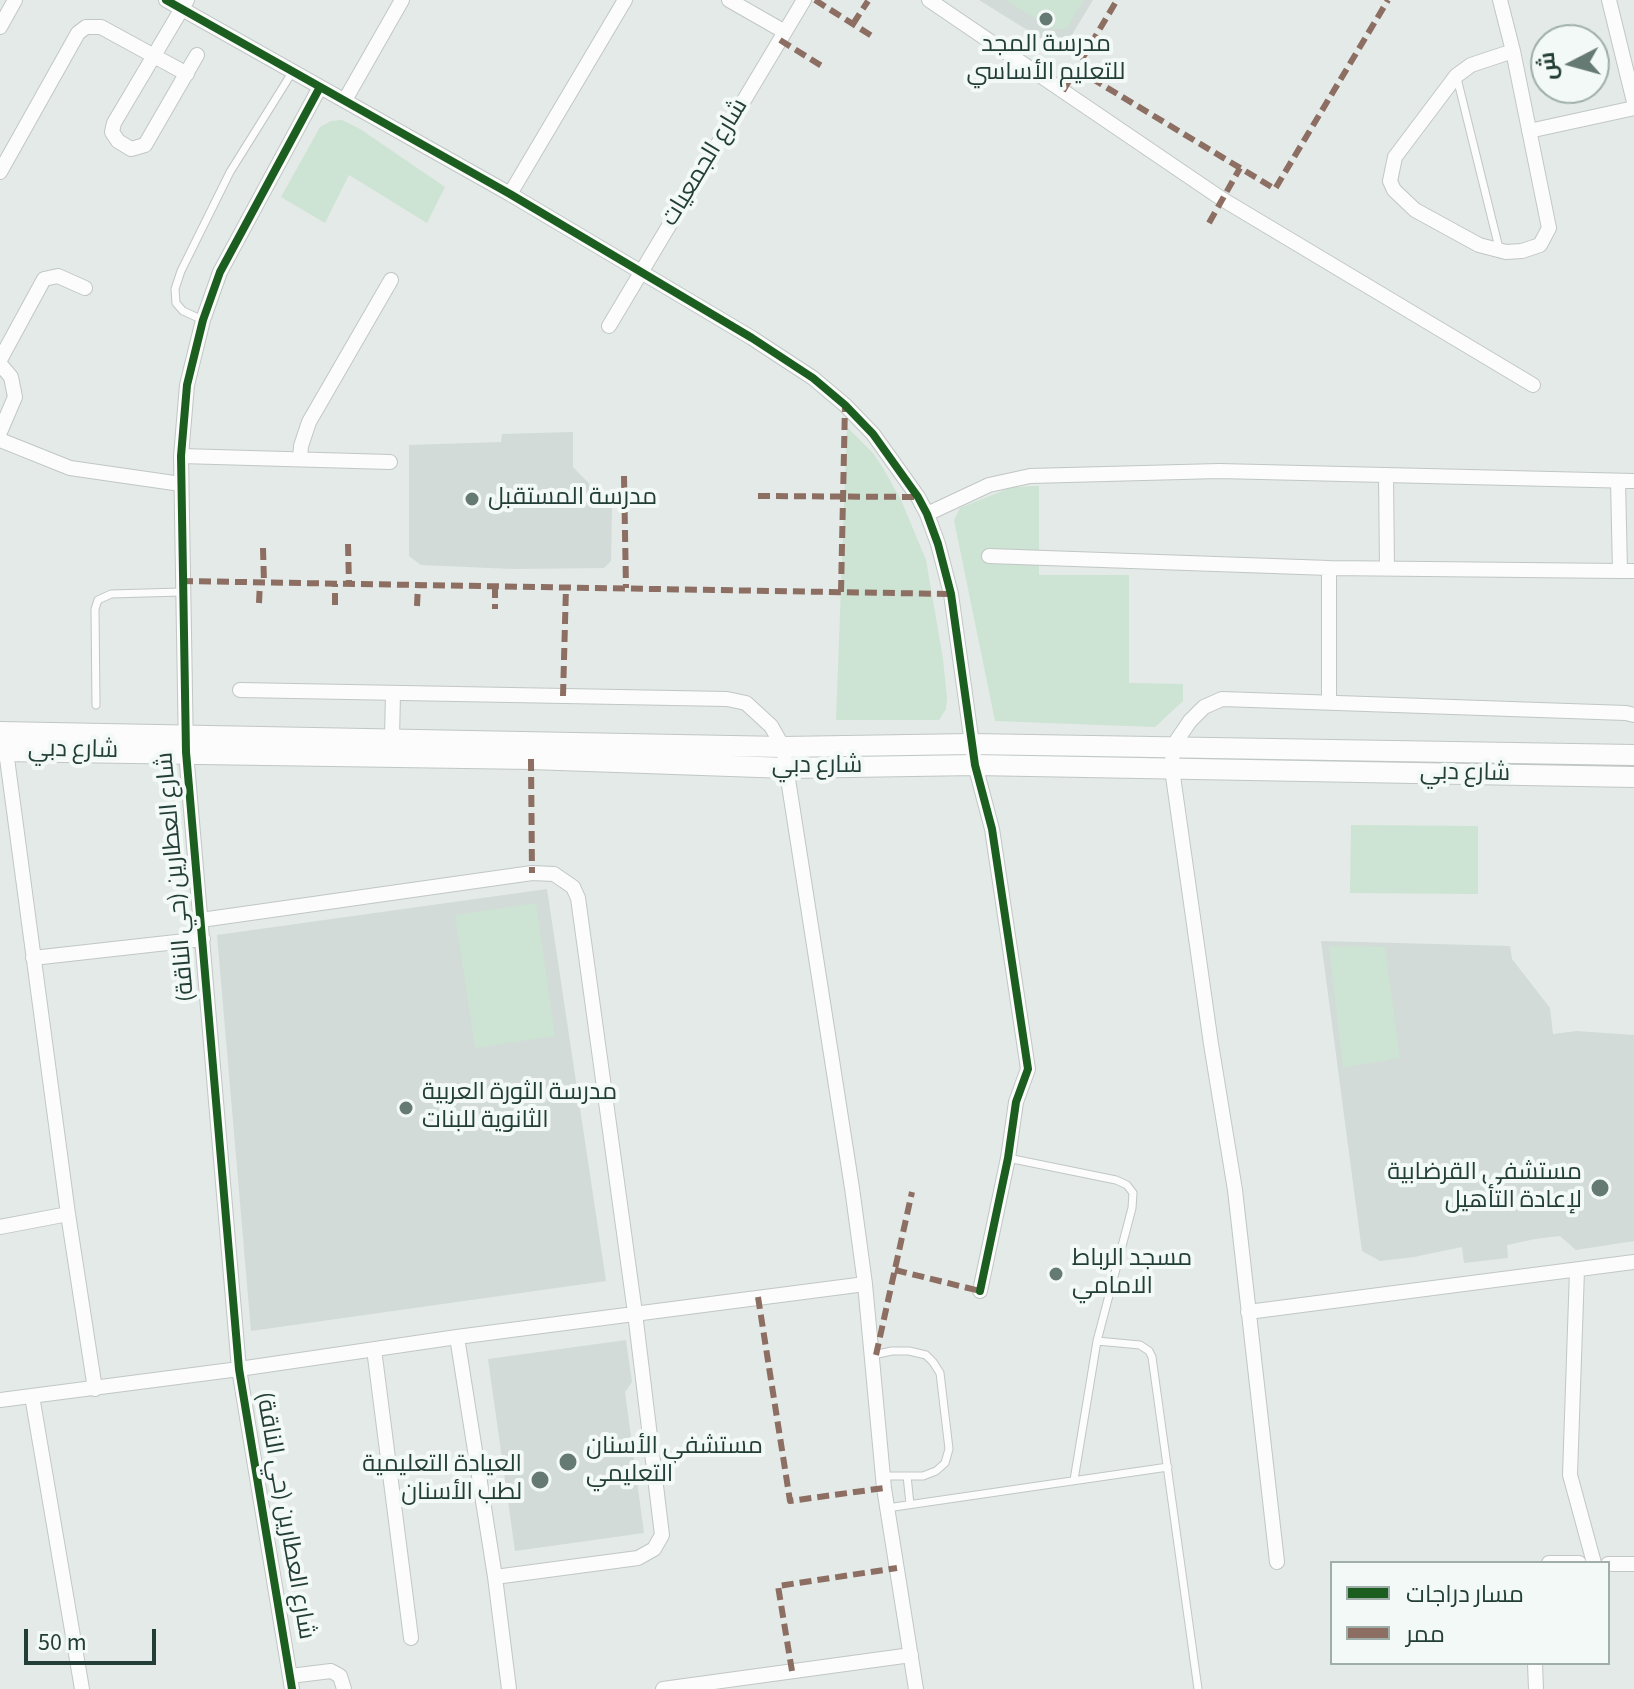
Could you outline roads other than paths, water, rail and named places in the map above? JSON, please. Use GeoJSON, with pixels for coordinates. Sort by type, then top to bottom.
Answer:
{"type":"FeatureCollection","features":[{"type":"Feature","properties":{"kind":"street"},"geometry":{"type":"LineString","coordinates":[[0,27],[15,0]]}},
{"type":"Feature","properties":{"kind":"street"},"geometry":{"type":"LineString","coordinates":[[166,0],[185,4],[320,87],[510,194],[752,338],[813,378],[845,405],[896,463],[927,514],[951,594],[973,754],[992,829],[1028,1069],[1016,1102],[1008,1158],[980,1291]]}},
{"type":"Feature","properties":{"kind":"street"},"geometry":{"type":"LineString","coordinates":[[345,100],[402,0]]}},
{"type":"Feature","properties":{"kind":"street"},"geometry":{"type":"LineString","coordinates":[[510,194],[625,0]]}},
{"type":"Feature","properties":{"kind":"street"},"geometry":{"type":"LineString","coordinates":[[729,0],[785,32]]}},
{"type":"Feature","properties":{"kind":"street","name":"شارع الجمعيات"},"geometry":{"type":"LineString","coordinates":[[609,326],[804,0]]}},
{"type":"Feature","properties":{"kind":"street"},"geometry":{"type":"LineString","coordinates":[[929,0],[1222,199],[1533,385]]}},
{"type":"Feature","properties":{"kind":"street"},"geometry":{"type":"LineString","coordinates":[[1500,0],[1513,51],[1549,228],[1540,245],[1522,251],[1479,245],[1415,210],[1394,190],[1390,181],[1395,157],[1456,76],[1471,65],[1513,51]]}},
{"type":"Feature","properties":{"kind":"street"},"geometry":{"type":"LineString","coordinates":[[1529,131],[1634,105],[1609,0]]}},
{"type":"Feature","properties":{"kind":"street"},"geometry":{"type":"LineString","coordinates":[[185,4],[113,127],[118,141],[131,149],[145,145],[197,55]]}},
{"type":"Feature","properties":{"kind":"street"},"geometry":{"type":"LineString","coordinates":[[0,172],[82,30],[91,26],[101,27],[187,74]]}},
{"type":"Feature","properties":{"kind":"street","name":"شارع العطارين (حي الناقة)"},"geometry":{"type":"LineString","coordinates":[[291,1682],[239,1369],[185,743],[181,456],[187,385],[203,320],[232,246],[320,87]]}},
{"type":"Feature","properties":{"kind":"street"},"geometry":{"type":"LineString","coordinates":[[0,432],[15,397],[11,377],[0,362],[44,279],[58,276],[85,288]]}},
{"type":"Feature","properties":{"kind":"street"},"geometry":{"type":"LineString","coordinates":[[300,459],[309,422],[391,280]]}},
{"type":"Feature","properties":{"kind":"street"},"geometry":{"type":"LineString","coordinates":[[0,440],[70,468],[181,484]]}},
{"type":"Feature","properties":{"kind":"street"},"geometry":{"type":"LineString","coordinates":[[181,456],[390,462]]}},
{"type":"Feature","properties":{"kind":"street"},"geometry":{"type":"LineString","coordinates":[[927,514],[989,485],[1030,476],[1219,471],[1634,481]]}},
{"type":"Feature","properties":{"kind":"street"},"geometry":{"type":"LineString","coordinates":[[1386,475],[1387,568]]}},
{"type":"Feature","properties":{"kind":"street"},"geometry":{"type":"LineString","coordinates":[[989,556],[1329,568],[1627,571],[1618,481]]}},
{"type":"Feature","properties":{"kind":"street"},"geometry":{"type":"LineString","coordinates":[[1329,568],[1329,702]]}},
{"type":"Feature","properties":{"kind":"street"},"geometry":{"type":"LineString","coordinates":[[240,690],[737,700],[763,716],[783,747],[787,768],[865,1284],[887,1508],[916,1689]]}},
{"type":"Feature","properties":{"kind":"street"},"geometry":{"type":"LineString","coordinates":[[392,738],[393,693]]}},
{"type":"Feature","properties":{"kind":"street"},"geometry":{"type":"LineString","coordinates":[[1277,1562],[1235,1190],[1172,769],[1173,746],[1204,707],[1222,699],[1634,715]]}},
{"type":"Feature","properties":{"kind":"street","name":"شارع دبي"},"geometry":{"type":"LineString","coordinates":[[2,744],[392,738],[973,754],[1172,769],[1634,777]]}},
{"type":"Feature","properties":{"kind":"street","name":"شارع دبي"},"geometry":{"type":"LineString","coordinates":[[185,743],[787,768],[973,754],[1173,746],[1634,755]]}},
{"type":"Feature","properties":{"kind":"street"},"geometry":{"type":"LineString","coordinates":[[2,744],[95,1389]]}},
{"type":"Feature","properties":{"kind":"street"},"geometry":{"type":"LineString","coordinates":[[201,920],[532,873],[554,874],[573,887],[578,898],[662,1535],[654,1549],[638,1558],[495,1577]]}},
{"type":"Feature","properties":{"kind":"street"},"geometry":{"type":"LineString","coordinates":[[33,958],[203,939]]}},
{"type":"Feature","properties":{"kind":"street"},"geometry":{"type":"LineString","coordinates":[[0,1227],[68,1214]]}},
{"type":"Feature","properties":{"kind":"street"},"geometry":{"type":"LineString","coordinates":[[1248,1312],[1634,1262]]}},
{"type":"Feature","properties":{"kind":"street"},"geometry":{"type":"LineString","coordinates":[[1577,1270],[1570,1475],[1593,1561]]}},
{"type":"Feature","properties":{"kind":"street"},"geometry":{"type":"LineString","coordinates":[[0,1400],[865,1284]]}},
{"type":"Feature","properties":{"kind":"street"},"geometry":{"type":"LineString","coordinates":[[457,1337],[495,1577],[509,1689]]}},
{"type":"Feature","properties":{"kind":"street"},"geometry":{"type":"LineString","coordinates":[[374,1349],[411,1638]]}},
{"type":"Feature","properties":{"kind":"street"},"geometry":{"type":"LineString","coordinates":[[32,1396],[82,1689]]}},
{"type":"Feature","properties":{"kind":"street"},"geometry":{"type":"LineString","coordinates":[[1610,1564],[1634,1564]]}},
{"type":"Feature","properties":{"kind":"street"},"geometry":{"type":"LineString","coordinates":[[663,1689],[911,1655]]}},
{"type":"Feature","properties":{"kind":"street"},"geometry":{"type":"LineString","coordinates":[[1535,1665],[1536,1689]]}},
{"type":"Feature","properties":{"kind":"street"},"geometry":{"type":"LineString","coordinates":[[291,1682],[331,1671],[340,1676],[344,1689]]}},
{"type":"Feature","properties":{"kind":"lane"},"geometry":{"type":"LineString","coordinates":[[203,320],[183,311],[176,303],[175,289],[181,271],[230,172],[293,71]]}},
{"type":"Feature","properties":{"kind":"lane"},"geometry":{"type":"LineString","coordinates":[[1456,76],[1500,250]]}},
{"type":"Feature","properties":{"kind":"lane"},"geometry":{"type":"LineString","coordinates":[[96,705],[95,609],[98,600],[106,594],[181,592]]}},
{"type":"Feature","properties":{"kind":"lane"},"geometry":{"type":"LineString","coordinates":[[1008,1158],[1116,1180],[1127,1185],[1133,1193],[1132,1208],[1097,1341],[1074,1480]]}},
{"type":"Feature","properties":{"kind":"lane"},"geometry":{"type":"LineString","coordinates":[[1097,1341],[1134,1343],[1149,1351],[1198,1689]]}},
{"type":"Feature","properties":{"kind":"lane"},"geometry":{"type":"LineString","coordinates":[[873,1355],[892,1351],[926,1355],[940,1373],[949,1449],[945,1463],[936,1471],[923,1476],[883,1476]]}},
{"type":"Feature","properties":{"kind":"lane"},"geometry":{"type":"LineString","coordinates":[[887,1508],[1168,1467]]}},
{"type":"Feature","properties":{"kind":"lane"},"geometry":{"type":"LineString","coordinates":[[907,1476],[910,1504]]}},
{"type":"Feature","properties":{"kind":"place","name":"مدرسة المجد للتعليم الأساسي"},"geometry":{"type":"Point","coordinates":[1046,19]}},
{"type":"Feature","properties":{"kind":"place","name":"مدرسة المستقبل"},"geometry":{"type":"Point","coordinates":[472,499]}},
{"type":"Feature","properties":{"kind":"place","name":"مدرسة الثورة العربية الثانوية للبنات"},"geometry":{"type":"Point","coordinates":[406,1108]}},
{"type":"Feature","properties":{"kind":"place","name":"مستشفي القرضابية لإعادة التأهيل"},"geometry":{"type":"Point","coordinates":[1600,1188]}},
{"type":"Feature","properties":{"kind":"place","name":"مسجد الرباط الامامي"},"geometry":{"type":"Point","coordinates":[1056,1274]}},
{"type":"Feature","properties":{"kind":"place","name":"مستشفي الأسنان التعليمي"},"geometry":{"type":"Point","coordinates":[568,1462]}},
{"type":"Feature","properties":{"kind":"place","name":"العيادة التعليمية لطب الأسنان"},"geometry":{"type":"Point","coordinates":[540,1480]}}]}
